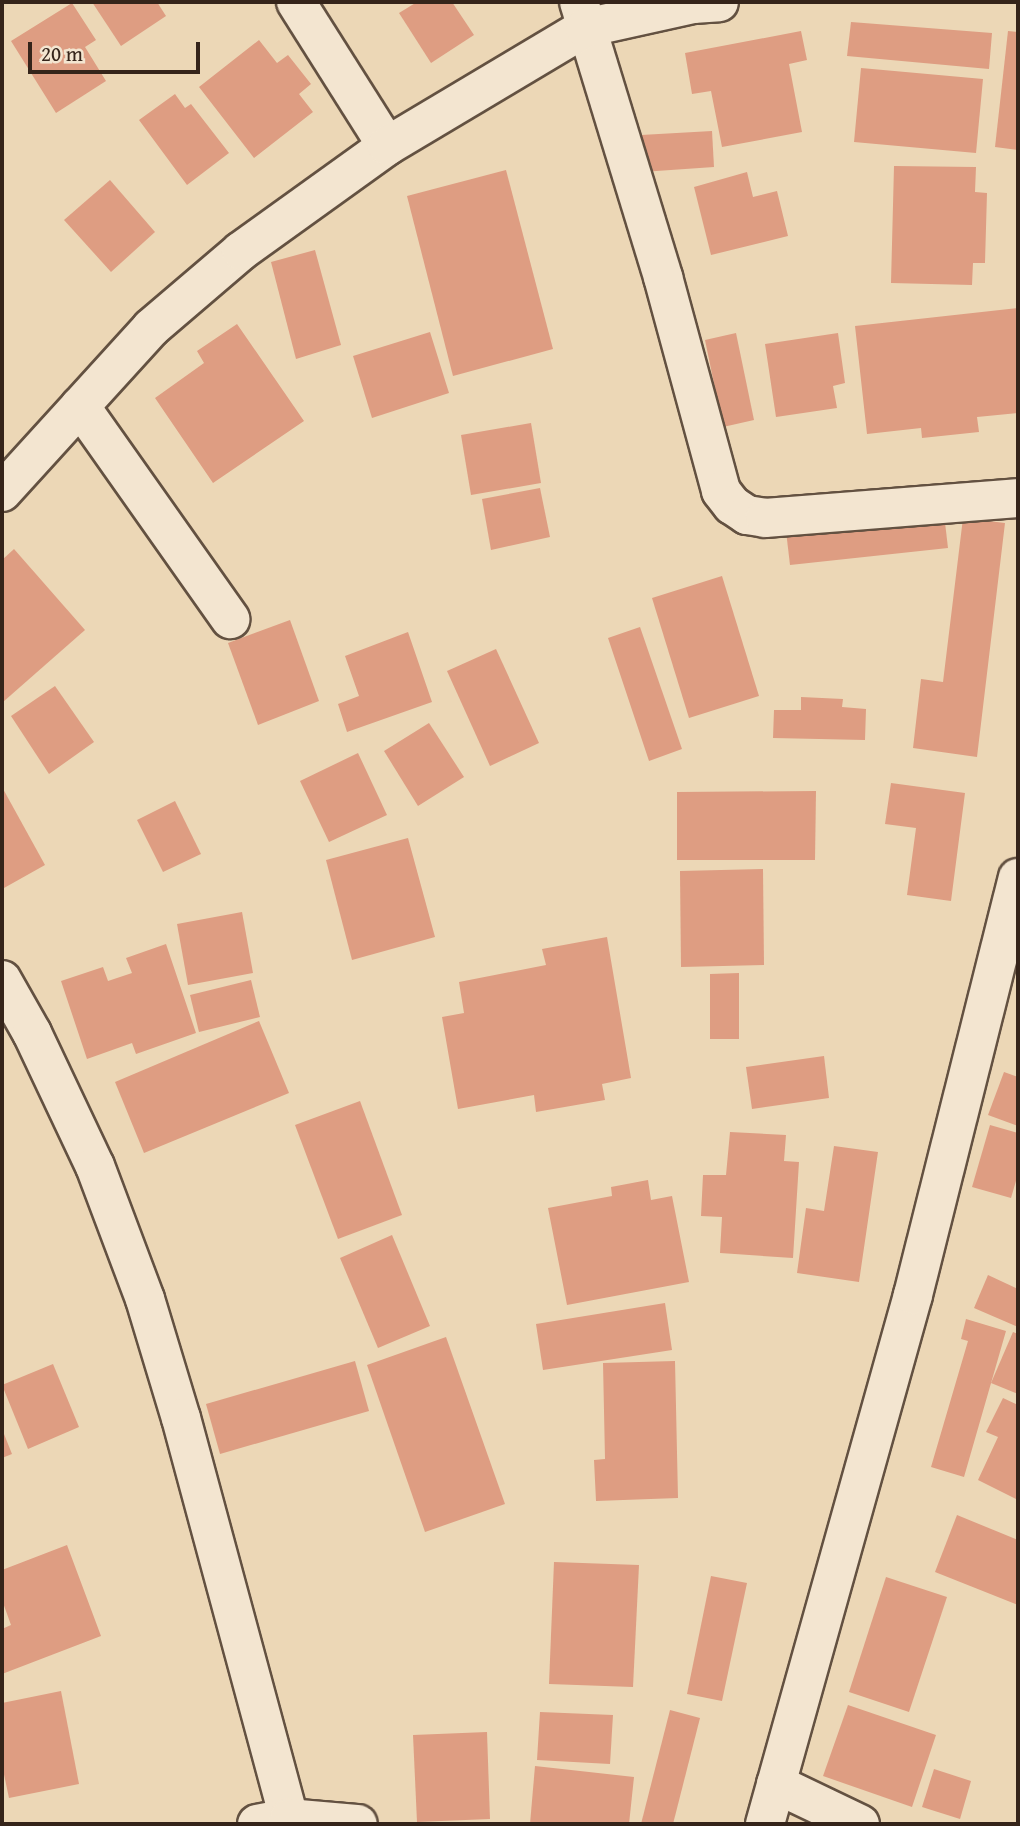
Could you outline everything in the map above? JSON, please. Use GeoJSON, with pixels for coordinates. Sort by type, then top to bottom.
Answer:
{"type":"FeatureCollection","features":[{"type":"Feature","properties":{"kind":"street"},"geometry":{"type":"LineString","coordinates":[[296,2],[387,145]]}},
{"type":"Feature","properties":{"kind":"street"},"geometry":{"type":"LineString","coordinates":[[2,492],[151,328],[241,251],[387,145],[582,15],[719,2]]}},
{"type":"Feature","properties":{"kind":"street"},"geometry":{"type":"LineString","coordinates":[[582,15],[663,277],[722,491],[732,505],[747,515],[765,519],[1018,498]]}},
{"type":"Feature","properties":{"kind":"street"},"geometry":{"type":"LineString","coordinates":[[80,406],[230,619]]}},
{"type":"Feature","properties":{"kind":"street"},"geometry":{"type":"LineString","coordinates":[[765,1824],[913,1294],[1018,878]]}},
{"type":"Feature","properties":{"kind":"street"},"geometry":{"type":"LineString","coordinates":[[2,979],[32,1033],[95,1166],[145,1299],[181,1418],[273,1821],[358,1824]]}},
{"type":"Feature","properties":{"kind":"street"},"geometry":{"type":"LineString","coordinates":[[776,1784],[860,1824]]}},
{"type":"Feature","properties":{"kind":"building"},"geometry":{"type":"Polygon","coordinates":[[[92,2],[157,2],[166,16],[121,46],[92,2]]]}},
{"type":"Feature","properties":{"kind":"building"},"geometry":{"type":"Polygon","coordinates":[[[417,2],[452,2],[474,35],[431,63],[399,13],[417,2]]]}},
{"type":"Feature","properties":{"kind":"building"},"geometry":{"type":"Polygon","coordinates":[[[72,3],[96,40],[85,47],[106,81],[56,113],[11,41],[72,3]]]}},
{"type":"Feature","properties":{"kind":"building"},"geometry":{"type":"Polygon","coordinates":[[[851,22],[992,33],[989,69],[847,56],[851,22]]]}},
{"type":"Feature","properties":{"kind":"building"},"geometry":{"type":"Polygon","coordinates":[[[801,31],[807,60],[789,64],[802,132],[722,147],[711,91],[692,94],[685,53],[801,31]]]}},
{"type":"Feature","properties":{"kind":"building"},"geometry":{"type":"Polygon","coordinates":[[[1008,31],[1018,32],[1018,150],[995,147],[1008,31]]]}},
{"type":"Feature","properties":{"kind":"building"},"geometry":{"type":"Polygon","coordinates":[[[259,40],[277,63],[288,55],[311,84],[299,94],[313,112],[254,158],[199,87],[259,40]]]}},
{"type":"Feature","properties":{"kind":"building"},"geometry":{"type":"Polygon","coordinates":[[[861,68],[983,79],[976,153],[854,142],[861,68]]]}},
{"type":"Feature","properties":{"kind":"building"},"geometry":{"type":"Polygon","coordinates":[[[175,94],[185,108],[191,104],[229,153],[187,185],[139,120],[175,94]]]}},
{"type":"Feature","properties":{"kind":"building"},"geometry":{"type":"Polygon","coordinates":[[[712,131],[714,167],[642,172],[641,135],[712,131]]]}},
{"type":"Feature","properties":{"kind":"building"},"geometry":{"type":"Polygon","coordinates":[[[894,166],[976,167],[975,192],[987,193],[985,263],[973,263],[972,285],[891,283],[894,166]]]}},
{"type":"Feature","properties":{"kind":"building"},"geometry":{"type":"Polygon","coordinates":[[[506,170],[553,349],[453,376],[407,196],[506,170]]]}},
{"type":"Feature","properties":{"kind":"building"},"geometry":{"type":"Polygon","coordinates":[[[747,172],[753,197],[777,191],[788,236],[711,255],[694,187],[747,172]]]}},
{"type":"Feature","properties":{"kind":"building"},"geometry":{"type":"Polygon","coordinates":[[[110,180],[155,232],[111,272],[64,220],[110,180]]]}},
{"type":"Feature","properties":{"kind":"building"},"geometry":{"type":"Polygon","coordinates":[[[315,250],[341,345],[296,359],[271,262],[315,250]]]}},
{"type":"Feature","properties":{"kind":"building"},"geometry":{"type":"Polygon","coordinates":[[[1018,308],[1018,413],[977,417],[979,432],[922,438],[921,428],[867,434],[855,326],[1018,308]]]}},
{"type":"Feature","properties":{"kind":"building"},"geometry":{"type":"Polygon","coordinates":[[[237,324],[304,421],[213,483],[155,398],[204,363],[197,351],[237,324]]]}},
{"type":"Feature","properties":{"kind":"building"},"geometry":{"type":"Polygon","coordinates":[[[430,332],[449,393],[372,418],[353,356],[430,332]]]}},
{"type":"Feature","properties":{"kind":"building"},"geometry":{"type":"Polygon","coordinates":[[[736,333],[754,420],[723,427],[705,340],[736,333]]]}},
{"type":"Feature","properties":{"kind":"building"},"geometry":{"type":"Polygon","coordinates":[[[838,333],[845,383],[833,386],[837,408],[776,417],[765,344],[838,333]]]}},
{"type":"Feature","properties":{"kind":"building"},"geometry":{"type":"Polygon","coordinates":[[[531,423],[541,483],[471,495],[461,435],[531,423]]]}},
{"type":"Feature","properties":{"kind":"building"},"geometry":{"type":"Polygon","coordinates":[[[540,488],[550,537],[491,550],[482,499],[540,488]]]}},
{"type":"Feature","properties":{"kind":"building"},"geometry":{"type":"Polygon","coordinates":[[[944,514],[948,548],[790,565],[786,531],[944,514]]]}},
{"type":"Feature","properties":{"kind":"building"},"geometry":{"type":"Polygon","coordinates":[[[963,518],[1005,523],[977,757],[913,748],[921,679],[943,682],[963,518]]]}},
{"type":"Feature","properties":{"kind":"building"},"geometry":{"type":"Polygon","coordinates":[[[14,549],[85,630],[3,702],[2,560],[14,549]]]}},
{"type":"Feature","properties":{"kind":"building"},"geometry":{"type":"Polygon","coordinates":[[[722,576],[759,696],[689,718],[652,598],[722,576]]]}},
{"type":"Feature","properties":{"kind":"building"},"geometry":{"type":"Polygon","coordinates":[[[290,620],[319,701],[258,725],[228,643],[290,620]]]}},
{"type":"Feature","properties":{"kind":"building"},"geometry":{"type":"Polygon","coordinates":[[[640,627],[682,749],[649,761],[608,638],[640,627]]]}},
{"type":"Feature","properties":{"kind":"building"},"geometry":{"type":"Polygon","coordinates":[[[408,632],[432,702],[347,732],[338,704],[359,696],[345,656],[408,632]]]}},
{"type":"Feature","properties":{"kind":"building"},"geometry":{"type":"Polygon","coordinates":[[[496,649],[539,743],[490,766],[447,671],[496,649]]]}},
{"type":"Feature","properties":{"kind":"building"},"geometry":{"type":"Polygon","coordinates":[[[55,686],[94,742],[49,774],[11,716],[55,686]]]}},
{"type":"Feature","properties":{"kind":"building"},"geometry":{"type":"Polygon","coordinates":[[[801,697],[843,699],[842,707],[866,709],[865,740],[773,738],[774,710],[801,710],[801,697]]]}},
{"type":"Feature","properties":{"kind":"building"},"geometry":{"type":"Polygon","coordinates":[[[429,723],[464,777],[418,806],[384,751],[429,723]]]}},
{"type":"Feature","properties":{"kind":"building"},"geometry":{"type":"Polygon","coordinates":[[[358,753],[387,815],[329,842],[300,781],[358,753]]]}},
{"type":"Feature","properties":{"kind":"building"},"geometry":{"type":"Polygon","coordinates":[[[891,783],[965,793],[951,901],[907,895],[916,828],[885,824],[891,783]]]}},
{"type":"Feature","properties":{"kind":"building"},"geometry":{"type":"Polygon","coordinates":[[[2,787],[45,865],[4,888],[2,883],[2,787]]]}},
{"type":"Feature","properties":{"kind":"building"},"geometry":{"type":"Polygon","coordinates":[[[816,791],[815,860],[677,860],[677,792],[816,791]]]}},
{"type":"Feature","properties":{"kind":"building"},"geometry":{"type":"Polygon","coordinates":[[[175,801],[201,854],[163,872],[137,820],[175,801]]]}},
{"type":"Feature","properties":{"kind":"building"},"geometry":{"type":"Polygon","coordinates":[[[408,838],[435,937],[352,960],[326,860],[408,838]]]}},
{"type":"Feature","properties":{"kind":"building"},"geometry":{"type":"Polygon","coordinates":[[[763,869],[764,965],[681,967],[680,871],[763,869]]]}},
{"type":"Feature","properties":{"kind":"building"},"geometry":{"type":"Polygon","coordinates":[[[242,912],[253,973],[188,985],[177,924],[242,912]]]}},
{"type":"Feature","properties":{"kind":"building"},"geometry":{"type":"Polygon","coordinates":[[[607,937],[631,1078],[602,1084],[605,1100],[536,1112],[534,1095],[458,1109],[442,1017],[464,1013],[459,982],[546,965],[542,949],[607,937]]]}},
{"type":"Feature","properties":{"kind":"building"},"geometry":{"type":"Polygon","coordinates":[[[166,944],[196,1033],[136,1054],[132,1043],[87,1059],[61,981],[103,967],[108,981],[132,973],[126,958],[166,944]]]}},
{"type":"Feature","properties":{"kind":"building"},"geometry":{"type":"Polygon","coordinates":[[[739,973],[739,1039],[710,1039],[710,974],[739,973]]]}},
{"type":"Feature","properties":{"kind":"building"},"geometry":{"type":"Polygon","coordinates":[[[251,980],[260,1017],[199,1032],[190,995],[251,980]]]}},
{"type":"Feature","properties":{"kind":"building"},"geometry":{"type":"Polygon","coordinates":[[[259,1021],[289,1093],[144,1153],[115,1082],[259,1021]]]}},
{"type":"Feature","properties":{"kind":"building"},"geometry":{"type":"Polygon","coordinates":[[[824,1056],[829,1098],[752,1109],[746,1067],[824,1056]]]}},
{"type":"Feature","properties":{"kind":"building"},"geometry":{"type":"Polygon","coordinates":[[[1004,1072],[1018,1077],[1018,1126],[988,1115],[1004,1072]]]}},
{"type":"Feature","properties":{"kind":"building"},"geometry":{"type":"Polygon","coordinates":[[[360,1101],[402,1215],[338,1239],[295,1125],[360,1101]]]}},
{"type":"Feature","properties":{"kind":"building"},"geometry":{"type":"Polygon","coordinates":[[[990,1125],[1018,1133],[1018,1174],[1011,1198],[972,1187],[990,1125]]]}},
{"type":"Feature","properties":{"kind":"building"},"geometry":{"type":"Polygon","coordinates":[[[730,1132],[786,1135],[784,1161],[799,1162],[793,1258],[720,1253],[722,1217],[701,1216],[703,1175],[726,1175],[730,1132]]]}},
{"type":"Feature","properties":{"kind":"building"},"geometry":{"type":"Polygon","coordinates":[[[834,1146],[878,1152],[859,1282],[797,1273],[806,1208],[824,1211],[834,1146]]]}},
{"type":"Feature","properties":{"kind":"building"},"geometry":{"type":"Polygon","coordinates":[[[648,1180],[651,1200],[672,1196],[689,1282],[567,1305],[548,1208],[612,1196],[611,1187],[648,1180]]]}},
{"type":"Feature","properties":{"kind":"building"},"geometry":{"type":"Polygon","coordinates":[[[392,1235],[430,1326],[378,1348],[340,1258],[392,1235]]]}},
{"type":"Feature","properties":{"kind":"building"},"geometry":{"type":"Polygon","coordinates":[[[988,1275],[1018,1289],[1018,1327],[974,1308],[988,1275]]]}},
{"type":"Feature","properties":{"kind":"building"},"geometry":{"type":"Polygon","coordinates":[[[665,1303],[672,1350],[543,1370],[536,1324],[665,1303]]]}},
{"type":"Feature","properties":{"kind":"building"},"geometry":{"type":"Polygon","coordinates":[[[966,1319],[1006,1331],[964,1477],[931,1467],[968,1341],[961,1339],[966,1319]]]}},
{"type":"Feature","properties":{"kind":"building"},"geometry":{"type":"Polygon","coordinates":[[[1013,1332],[1018,1334],[1018,1394],[991,1383],[1013,1332]]]}},
{"type":"Feature","properties":{"kind":"building"},"geometry":{"type":"Polygon","coordinates":[[[446,1337],[505,1504],[425,1532],[367,1365],[446,1337]]]}},
{"type":"Feature","properties":{"kind":"building"},"geometry":{"type":"Polygon","coordinates":[[[355,1361],[369,1411],[220,1454],[206,1404],[355,1361]]]}},
{"type":"Feature","properties":{"kind":"building"},"geometry":{"type":"Polygon","coordinates":[[[675,1361],[678,1498],[596,1501],[594,1460],[605,1459],[603,1363],[675,1361]]]}},
{"type":"Feature","properties":{"kind":"building"},"geometry":{"type":"Polygon","coordinates":[[[53,1364],[79,1427],[28,1449],[2,1385],[53,1364]]]}},
{"type":"Feature","properties":{"kind":"building"},"geometry":{"type":"Polygon","coordinates":[[[1003,1398],[1018,1405],[1018,1500],[978,1480],[998,1437],[986,1432],[1003,1398]]]}},
{"type":"Feature","properties":{"kind":"building"},"geometry":{"type":"Polygon","coordinates":[[[2,1429],[12,1454],[2,1458],[2,1429]]]}},
{"type":"Feature","properties":{"kind":"building"},"geometry":{"type":"Polygon","coordinates":[[[957,1515],[1018,1540],[1018,1605],[935,1572],[957,1515]]]}},
{"type":"Feature","properties":{"kind":"building"},"geometry":{"type":"Polygon","coordinates":[[[67,1545],[101,1636],[2,1674],[2,1629],[11,1625],[2,1600],[2,1570],[67,1545]]]}},
{"type":"Feature","properties":{"kind":"building"},"geometry":{"type":"Polygon","coordinates":[[[554,1562],[639,1565],[633,1687],[549,1684],[554,1562]]]}},
{"type":"Feature","properties":{"kind":"building"},"geometry":{"type":"Polygon","coordinates":[[[711,1576],[747,1583],[722,1701],[687,1694],[711,1576]]]}},
{"type":"Feature","properties":{"kind":"building"},"geometry":{"type":"Polygon","coordinates":[[[886,1577],[947,1597],[909,1712],[849,1692],[886,1577]]]}},
{"type":"Feature","properties":{"kind":"building"},"geometry":{"type":"Polygon","coordinates":[[[61,1691],[79,1784],[9,1798],[2,1765],[2,1703],[61,1691]]]}},
{"type":"Feature","properties":{"kind":"building"},"geometry":{"type":"Polygon","coordinates":[[[848,1705],[936,1735],[912,1807],[823,1776],[848,1705]]]}},
{"type":"Feature","properties":{"kind":"building"},"geometry":{"type":"Polygon","coordinates":[[[670,1710],[700,1718],[673,1824],[641,1824],[670,1710]]]}},
{"type":"Feature","properties":{"kind":"building"},"geometry":{"type":"Polygon","coordinates":[[[540,1712],[613,1715],[610,1764],[537,1760],[540,1712]]]}},
{"type":"Feature","properties":{"kind":"building"},"geometry":{"type":"Polygon","coordinates":[[[487,1732],[490,1819],[417,1822],[413,1735],[487,1732]]]}},
{"type":"Feature","properties":{"kind":"building"},"geometry":{"type":"Polygon","coordinates":[[[535,1766],[634,1777],[629,1824],[530,1824],[535,1766]]]}},
{"type":"Feature","properties":{"kind":"building"},"geometry":{"type":"Polygon","coordinates":[[[934,1769],[971,1781],[960,1819],[922,1807],[934,1769]]]}}]}
